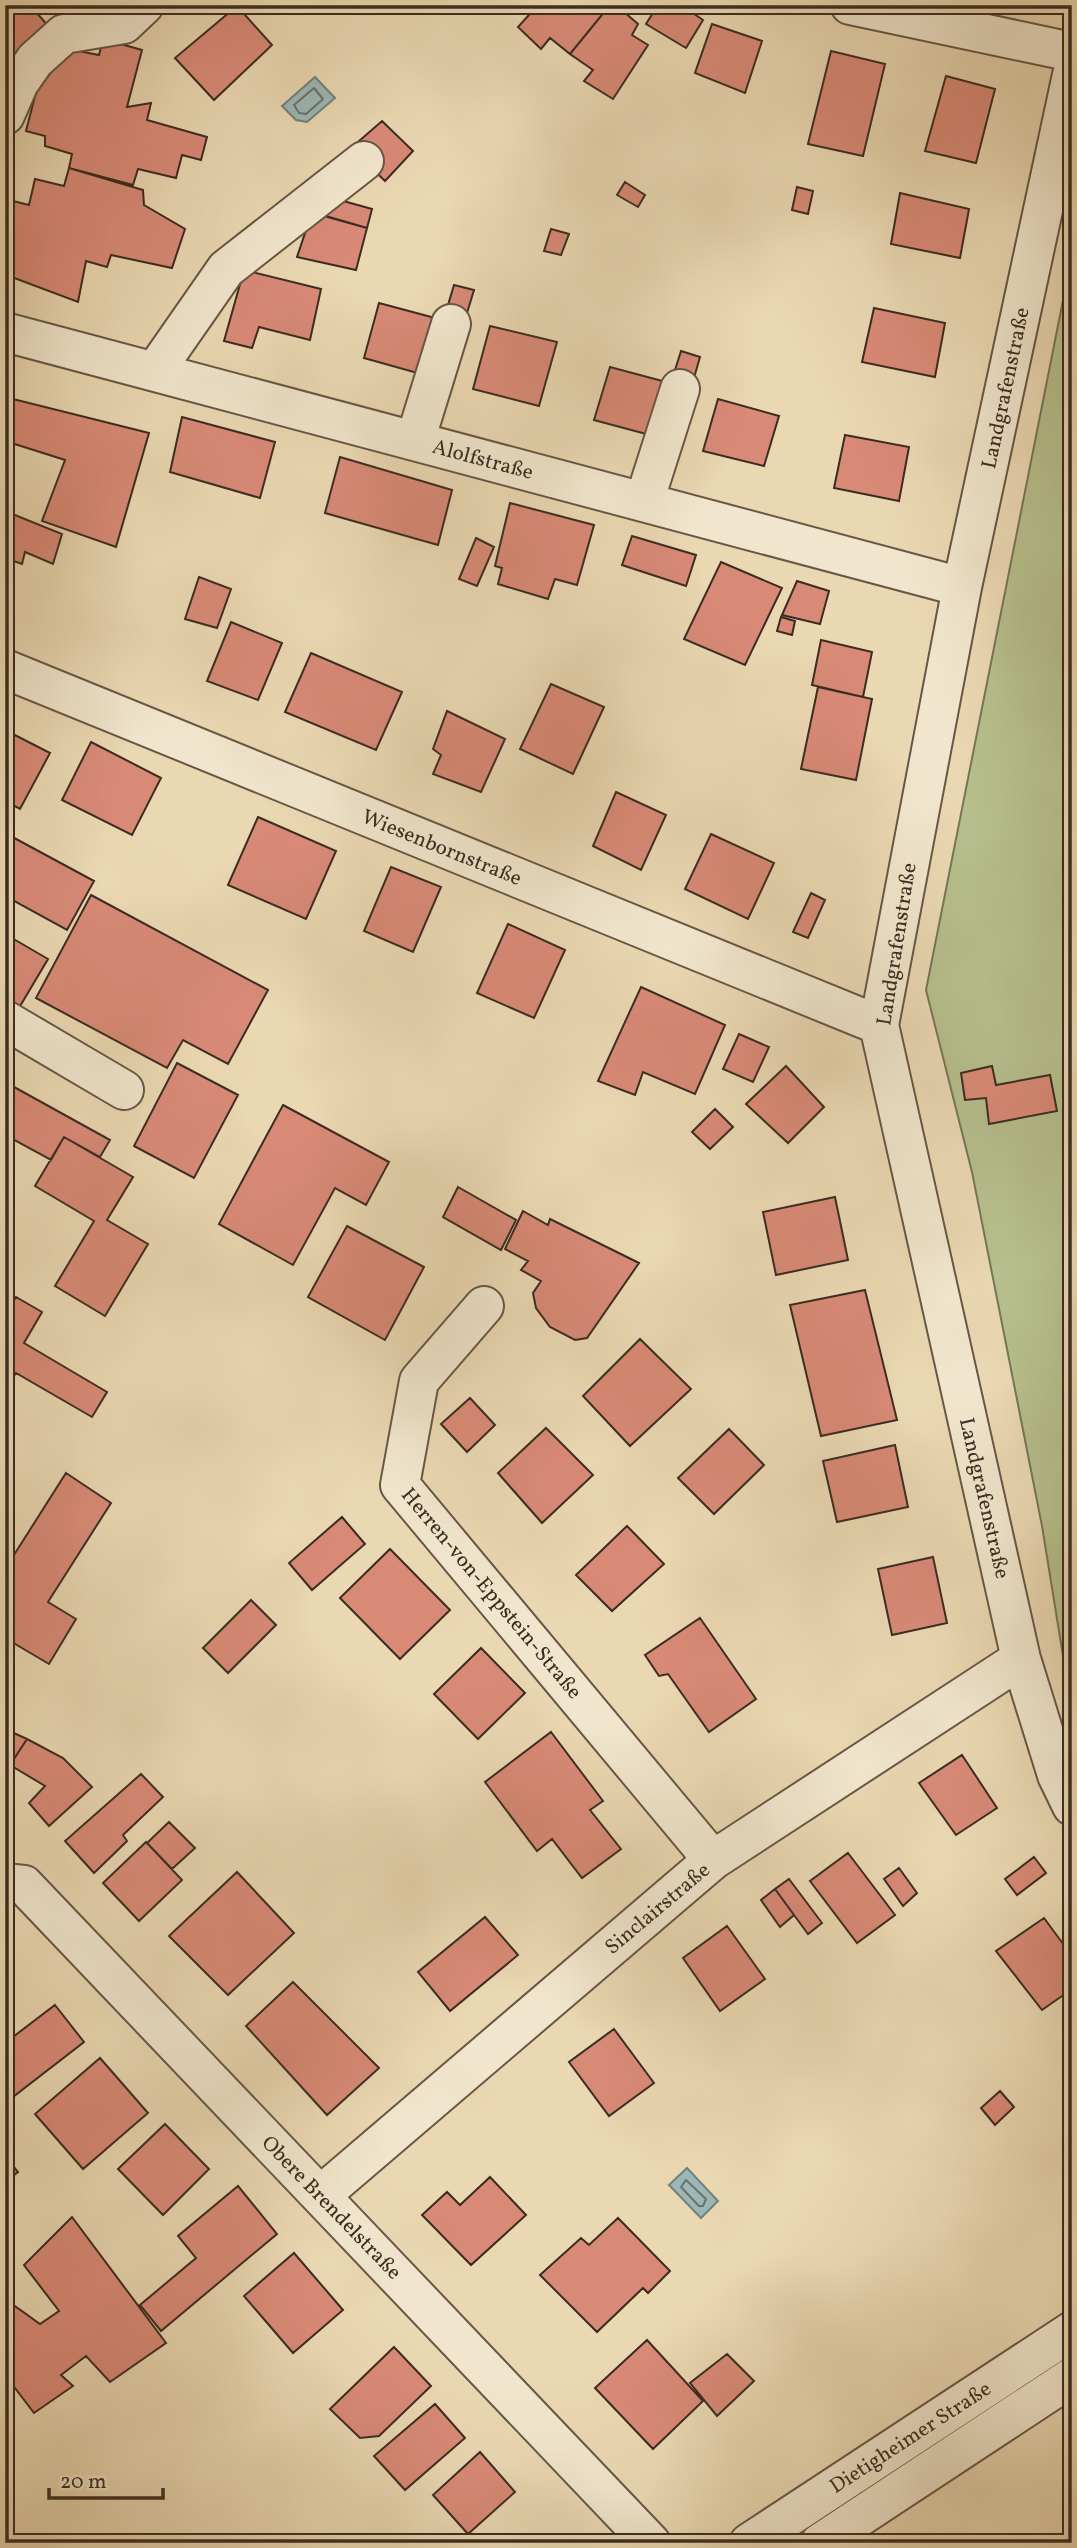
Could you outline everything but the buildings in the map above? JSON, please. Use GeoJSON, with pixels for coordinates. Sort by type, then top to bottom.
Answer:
{"type":"FeatureCollection","features":[{"type":"Feature","properties":{"kind":"street"},"geometry":{"type":"LineString","coordinates":[[5,115],[19,83],[35,60],[64,34],[124,24],[144,5]]}},
{"type":"Feature","properties":{"kind":"street"},"geometry":{"type":"LineString","coordinates":[[850,5],[1072,52]]}},
{"type":"Feature","properties":{"kind":"street","name":"Landgrafenstraße"},"geometry":{"type":"LineString","coordinates":[[1072,75],[962,587],[879,1025],[1021,1659],[1057,1775],[1072,1806]]}},
{"type":"Feature","properties":{"kind":"street"},"geometry":{"type":"LineString","coordinates":[[155,371],[226,269],[365,161]]}},
{"type":"Feature","properties":{"kind":"street"},"geometry":{"type":"LineString","coordinates":[[415,441],[451,324]]}},
{"type":"Feature","properties":{"kind":"street","name":"Alolfstraße"},"geometry":{"type":"LineString","coordinates":[[5,331],[962,587]]}},
{"type":"Feature","properties":{"kind":"street"},"geometry":{"type":"LineString","coordinates":[[644,502],[680,389]]}},
{"type":"Feature","properties":{"kind":"street","name":"Wiesenbornstraße"},"geometry":{"type":"LineString","coordinates":[[5,669],[879,1025]]}},
{"type":"Feature","properties":{"kind":"street"},"geometry":{"type":"LineString","coordinates":[[5,1020],[124,1090]]}},
{"type":"Feature","properties":{"kind":"street","name":"Herren-von-Eppstein-Straße"},"geometry":{"type":"LineString","coordinates":[[484,1306],[419,1381],[400,1485],[713,1860]]}},
{"type":"Feature","properties":{"kind":"street","name":"Sinclairstraße"},"geometry":{"type":"LineString","coordinates":[[320,2195],[713,1860],[1021,1659]]}},
{"type":"Feature","properties":{"kind":"street","name":"Obere Brendelstraße"},"geometry":{"type":"LineString","coordinates":[[5,1883],[24,1885],[651,2543]]}},
{"type":"Feature","properties":{"kind":"street","name":"Dietigheimer Straße"},"geometry":{"type":"LineString","coordinates":[[749,2543],[1072,2331]]}},
{"type":"Feature","properties":{"kind":"street","name":"Dietigheimer Straße"},"geometry":{"type":"LineString","coordinates":[[820,2543],[1072,2377]]}},
{"type":"Feature","properties":{"kind":"green space"},"geometry":{"type":"Polygon","coordinates":[[[1072,255],[1072,1695],[1068,1687],[1042,1526],[972,1172],[926,990],[1072,255]]]}},
{"type":"Feature","properties":{"kind":"water"},"geometry":{"type":"Polygon","coordinates":[[[315,77],[335,98],[307,122],[296,120],[282,106],[315,77]]]}},
{"type":"Feature","properties":{"kind":"water"},"geometry":{"type":"Polygon","coordinates":[[[687,2168],[718,2201],[701,2218],[669,2185],[687,2168]]]}}]}
